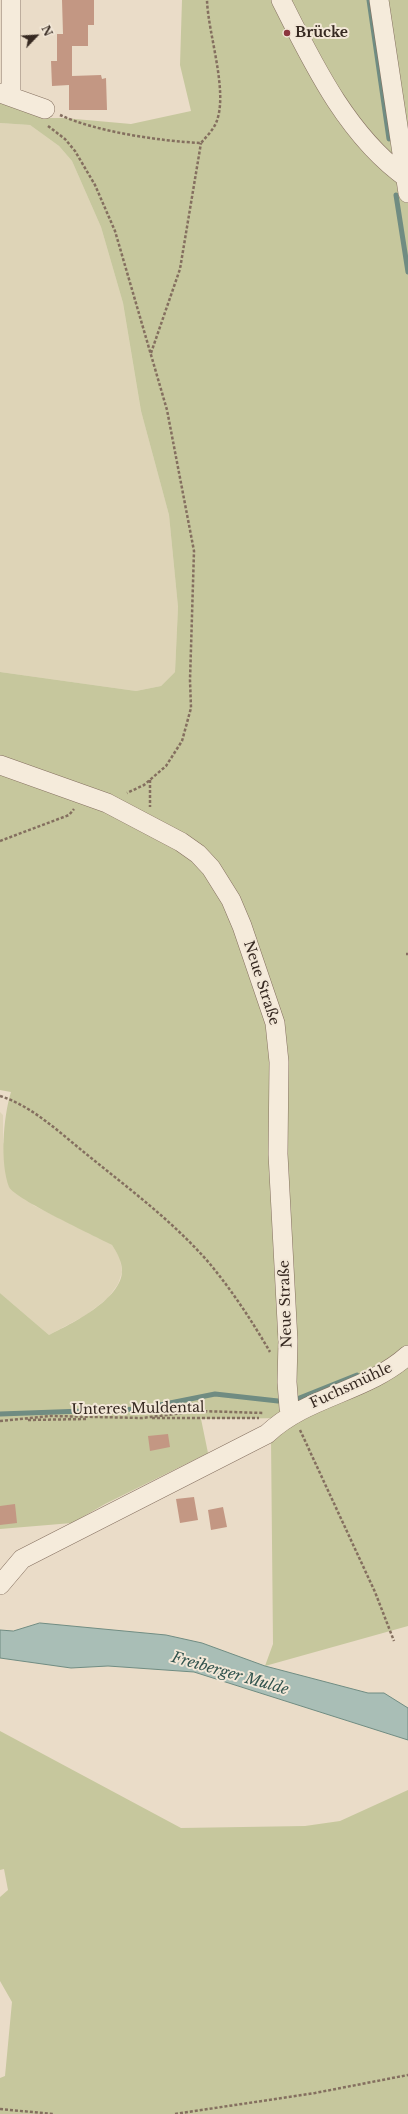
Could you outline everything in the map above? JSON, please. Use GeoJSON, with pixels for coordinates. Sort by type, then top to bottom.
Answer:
{"type":"FeatureCollection","features":[{"type":"Feature","properties":{"kind":"street"},"geometry":{"type":"LineString","coordinates":[[11,0],[5,94],[40,107]]}},
{"type":"Feature","properties":{"kind":"street"},"geometry":{"type":"LineString","coordinates":[[281,0],[334,97],[371,146],[407,183]]}},
{"type":"Feature","properties":{"kind":"street"},"geometry":{"type":"LineString","coordinates":[[378,0],[407,183]]}},
{"type":"Feature","properties":{"kind":"street","name":"Neue Straße"},"geometry":{"type":"LineString","coordinates":[[0,766],[107,803],[181,842],[198,854],[211,868],[231,900],[242,926],[275,1023],[279,1062],[278,1154],[287,1325],[287,1382],[289,1408],[292,1415]]}},
{"type":"Feature","properties":{"kind":"street","name":"Fuchsmühle"},"geometry":{"type":"LineString","coordinates":[[0,1585],[22,1559],[267,1434],[274,1427],[292,1415],[383,1374],[408,1355]]}},
{"type":"Feature","properties":{"kind":"path"},"geometry":{"type":"LineString","coordinates":[[151,354],[180,269],[201,143],[216,123],[219,107],[219,86],[207,0]]}},
{"type":"Feature","properties":{"kind":"path"},"geometry":{"type":"LineString","coordinates":[[107,803],[144,786],[166,766],[182,742],[191,708],[190,680],[194,551],[167,410],[115,231],[95,185],[75,151],[65,138],[41,120],[40,107],[80,124],[181,142],[201,143]]}},
{"type":"Feature","properties":{"kind":"path"},"geometry":{"type":"LineString","coordinates":[[150,780],[152,826]]}},
{"type":"Feature","properties":{"kind":"path"},"geometry":{"type":"LineString","coordinates":[[0,841],[69,815],[86,795]]}},
{"type":"Feature","properties":{"kind":"path"},"geometry":{"type":"LineString","coordinates":[[0,1096],[17,1101],[61,1133],[156,1210],[209,1263],[235,1295],[272,1356]]}},
{"type":"Feature","properties":{"kind":"path"},"geometry":{"type":"LineString","coordinates":[[0,1421],[51,1416],[142,1418],[200,1411],[292,1415],[374,1592],[394,1642]]}},
{"type":"Feature","properties":{"kind":"path","name":"Unteres Muldental"},"geometry":{"type":"LineString","coordinates":[[0,1421],[256,1417],[268,1421],[274,1427]]}},
{"type":"Feature","properties":{"kind":"path"},"geometry":{"type":"LineString","coordinates":[[175,2114],[315,2093],[408,2075]]}},
{"type":"Feature","properties":{"kind":"path"},"geometry":{"type":"LineString","coordinates":[[0,2109],[53,2114]]}},
{"type":"Feature","properties":{"kind":"shaded area"},"geometry":{"type":"Polygon","coordinates":[[[0,123],[30,125],[59,146],[72,161],[101,227],[123,303],[141,411],[169,515],[178,607],[175,672],[161,686],[136,691],[0,672],[0,123]]]}},
{"type":"Feature","properties":{"kind":"shaded area"},"geometry":{"type":"Polygon","coordinates":[[[0,1112],[3,1115],[3,1142],[33,1205],[112,1245],[120,1258],[122,1272],[118,1284],[108,1298],[86,1315],[49,1335],[0,1293],[0,1112]]]}},
{"type":"Feature","properties":{"kind":"green space"},"geometry":{"type":"Polygon","coordinates":[[[182,0],[408,0],[408,1626],[265,1666],[273,1644],[271,1439],[289,1418],[201,1419],[208,1453],[105,1504],[72,1523],[0,1529],[0,1293],[49,1335],[82,1317],[105,1301],[120,1281],[122,1267],[112,1245],[56,1217],[14,1193],[9,1187],[6,1177],[4,1166],[4,1127],[11,1092],[0,1090],[0,672],[136,691],[161,686],[175,672],[178,607],[169,515],[141,411],[123,303],[101,227],[72,161],[59,146],[30,125],[0,123],[0,101],[45,118],[64,118],[131,124],[191,111],[180,65],[182,0]]]}},
{"type":"Feature","properties":{"kind":"green space"},"geometry":{"type":"Polygon","coordinates":[[[0,1731],[181,1828],[305,1826],[340,1821],[408,1790],[408,2114],[0,2114],[0,2078],[5,2076],[12,2002],[0,1981],[0,1897],[8,1890],[4,1869],[0,1870],[0,1731]]]}},
{"type":"Feature","properties":{"kind":"water","name":"Freiberger Mulde"},"geometry":{"type":"Polygon","coordinates":[[[40,1623],[166,1635],[202,1643],[265,1666],[368,1693],[384,1693],[408,1708],[408,1740],[194,1672],[108,1666],[71,1668],[0,1658],[0,1630],[13,1631],[40,1623]]]}},
{"type":"Feature","properties":{"kind":"building"},"geometry":{"type":"Polygon","coordinates":[[[62,0],[94,0],[94,25],[88,25],[88,46],[72,46],[72,76],[101,75],[102,79],[106,78],[107,110],[69,110],[69,85],[52,86],[51,61],[57,61],[57,34],[63,34],[62,0]]]}},
{"type":"Feature","properties":{"kind":"building"},"geometry":{"type":"Polygon","coordinates":[[[168,1434],[170,1447],[150,1451],[148,1436],[168,1434]]]}},
{"type":"Feature","properties":{"kind":"building"},"geometry":{"type":"Polygon","coordinates":[[[194,1497],[198,1520],[180,1523],[176,1499],[194,1497]]]}},
{"type":"Feature","properties":{"kind":"building"},"geometry":{"type":"Polygon","coordinates":[[[15,1504],[17,1523],[0,1525],[0,1506],[15,1504]]]}},
{"type":"Feature","properties":{"kind":"building"},"geometry":{"type":"Polygon","coordinates":[[[223,1507],[227,1527],[211,1530],[208,1510],[223,1507]]]}},
{"type":"Feature","properties":{"kind":"waterway"},"geometry":{"type":"LineString","coordinates":[[369,0],[389,139]]}},
{"type":"Feature","properties":{"kind":"waterway"},"geometry":{"type":"LineString","coordinates":[[396,195],[408,272]]}},
{"type":"Feature","properties":{"kind":"waterway"},"geometry":{"type":"LineString","coordinates":[[297,1399],[357,1375]]}},
{"type":"Feature","properties":{"kind":"waterway"},"geometry":{"type":"LineString","coordinates":[[0,1414],[140,1409],[215,1394],[278,1401]]}},
{"type":"Feature","properties":{"kind":"place","name":"Brücke"},"geometry":{"type":"Point","coordinates":[287,33]}}]}
